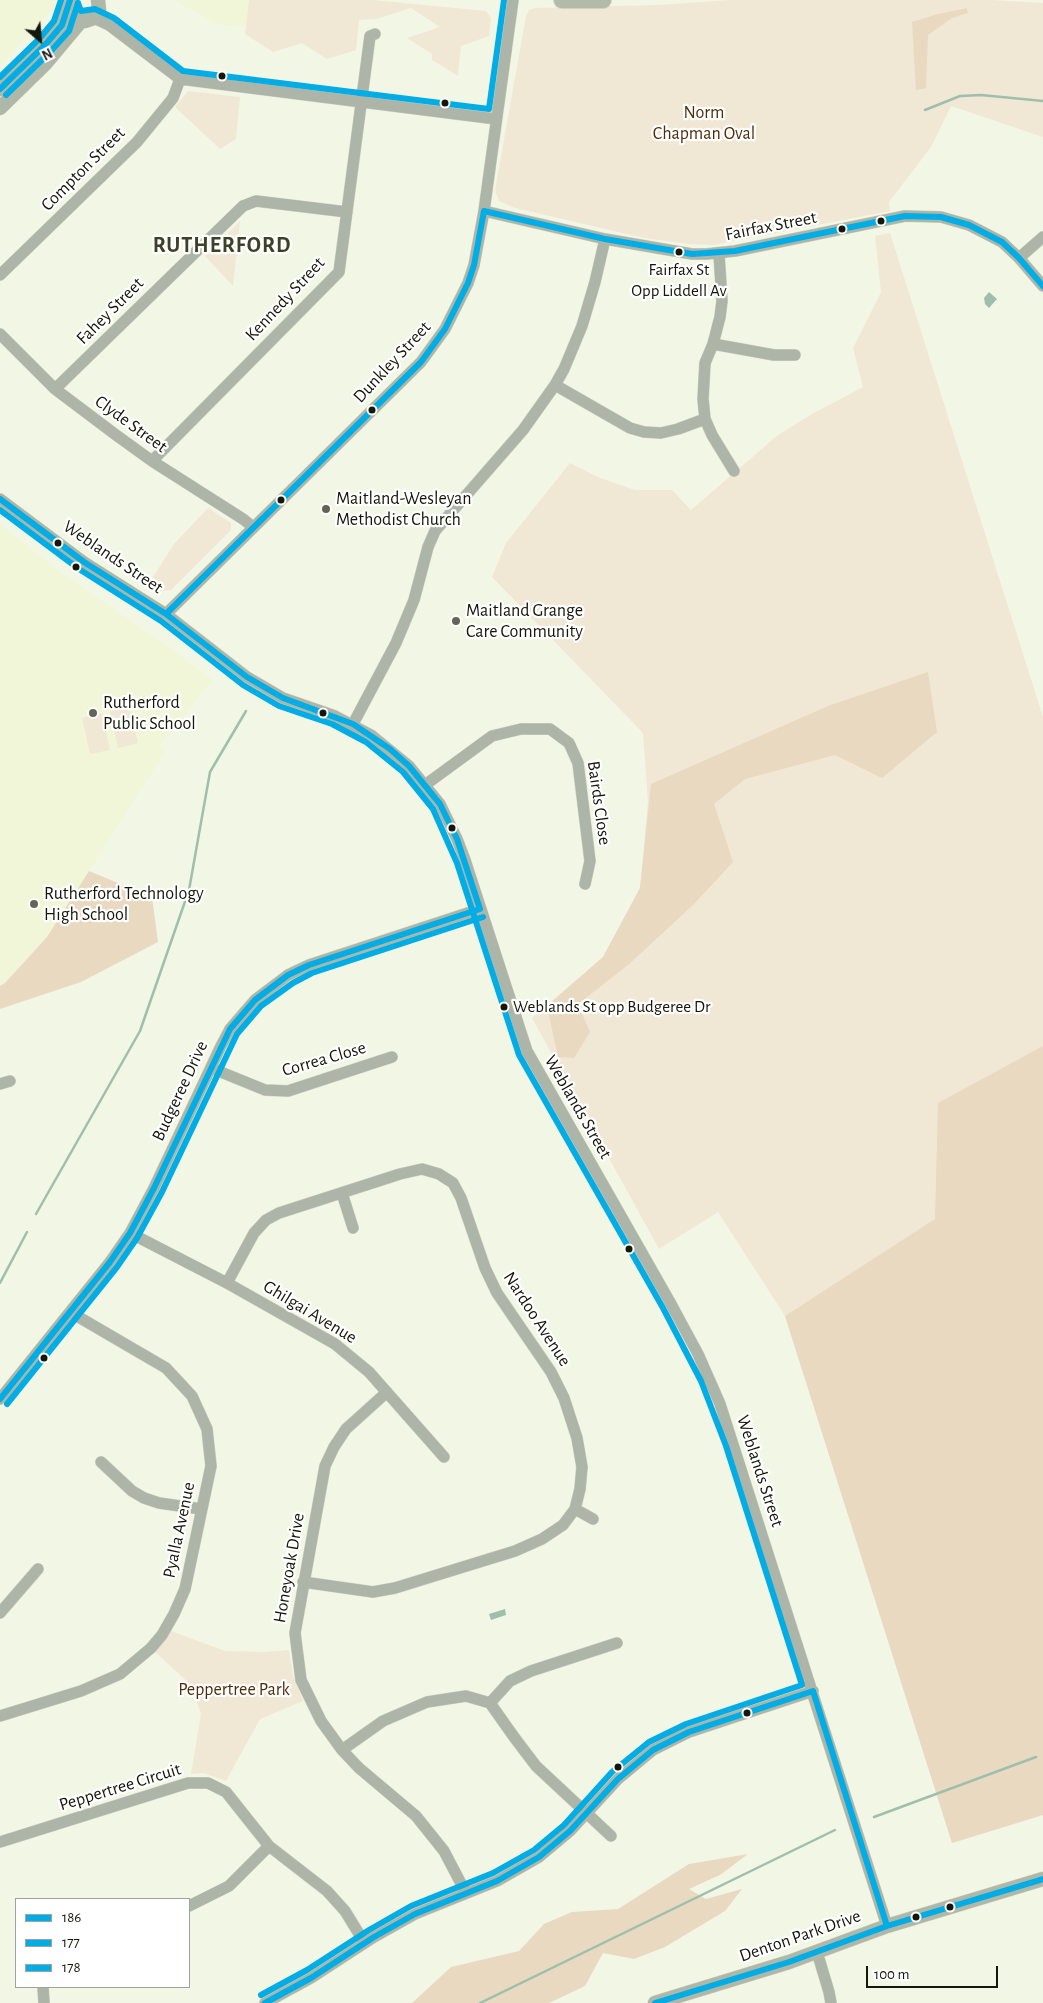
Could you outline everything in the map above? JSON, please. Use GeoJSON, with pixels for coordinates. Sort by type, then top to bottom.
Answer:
{"type":"FeatureCollection","features":[{"type":"Feature","properties":{"kind":"highway"},"geometry":{"type":"LineString","coordinates":[[562,0],[603,0]]}},
{"type":"Feature","properties":{"kind":"main road"},"geometry":{"type":"LineString","coordinates":[[70,2],[72,15],[96,9]]}},
{"type":"Feature","properties":{"kind":"main road"},"geometry":{"type":"LineString","coordinates":[[0,89],[45,45],[62,25],[70,2]]}},
{"type":"Feature","properties":{"kind":"main road"},"geometry":{"type":"LineString","coordinates":[[0,108],[96,9]]}},
{"type":"Feature","properties":{"kind":"main road","name":"Denton Park Drive"},"geometry":{"type":"LineString","coordinates":[[655,2003],[817,1952],[887,1926],[1043,1879]]}},
{"type":"Feature","properties":{"kind":"street","name":"Dunkley Street"},"geometry":{"type":"LineString","coordinates":[[166,614],[420,362],[445,329],[468,283],[474,265],[484,210],[513,0]]}},
{"type":"Feature","properties":{"kind":"street"},"geometry":{"type":"LineString","coordinates":[[96,9],[109,25],[180,80],[496,119]]}},
{"type":"Feature","properties":{"kind":"street","name":"Kennedy Street"},"geometry":{"type":"LineString","coordinates":[[152,461],[339,272],[360,102],[370,36],[375,34]]}},
{"type":"Feature","properties":{"kind":"street","name":"Compton Street"},"geometry":{"type":"LineString","coordinates":[[0,275],[137,142],[173,98],[180,80]]}},
{"type":"Feature","properties":{"kind":"street","name":"Fahey Street"},"geometry":{"type":"LineString","coordinates":[[55,389],[243,206],[256,201],[347,212]]}},
{"type":"Feature","properties":{"kind":"street","name":"Fairfax Street"},"geometry":{"type":"LineString","coordinates":[[484,210],[605,239],[692,254],[719,254],[916,215],[941,216],[969,225],[1002,242],[1019,258],[1043,286]]}},
{"type":"Feature","properties":{"kind":"street"},"geometry":{"type":"LineString","coordinates":[[1019,258],[1043,237]]}},
{"type":"Feature","properties":{"kind":"street"},"geometry":{"type":"LineString","coordinates":[[353,724],[396,643],[414,600],[428,547],[435,531],[523,430],[555,385],[582,326],[605,239]]}},
{"type":"Feature","properties":{"kind":"street"},"geometry":{"type":"LineString","coordinates":[[719,254],[722,301],[713,344],[705,363],[703,382],[705,419],[720,449],[734,470]]}},
{"type":"Feature","properties":{"kind":"street","name":"Clyde Street"},"geometry":{"type":"LineString","coordinates":[[0,334],[55,389],[152,461],[253,527]]}},
{"type":"Feature","properties":{"kind":"street"},"geometry":{"type":"LineString","coordinates":[[713,344],[774,355],[795,355]]}},
{"type":"Feature","properties":{"kind":"street"},"geometry":{"type":"LineString","coordinates":[[555,385],[630,428],[644,432],[678,429],[705,419]]}},
{"type":"Feature","properties":{"kind":"street","name":"Weblands Street"},"geometry":{"type":"LineString","coordinates":[[0,498],[84,562],[166,614],[246,677],[283,698],[353,724],[390,749],[409,766],[440,804],[457,839],[518,1026],[531,1060],[671,1304],[709,1378],[734,1443],[887,1926]]}},
{"type":"Feature","properties":{"kind":"street","name":"Bairds Close"},"geometry":{"type":"LineString","coordinates":[[425,785],[492,736],[521,729],[550,729],[569,743],[578,763],[590,861],[585,884]]}},
{"type":"Feature","properties":{"kind":"street","name":"Budgeree Drive"},"geometry":{"type":"LineString","coordinates":[[0,1399],[110,1262],[130,1233],[154,1188],[230,1029],[242,1013],[270,987],[288,975],[310,965],[480,908]]}},
{"type":"Feature","properties":{"kind":"street","name":"Correa Close"},"geometry":{"type":"LineString","coordinates":[[211,1068],[265,1090],[288,1091],[392,1057]]}},
{"type":"Feature","properties":{"kind":"street","name":"Nardoo Avenue"},"geometry":{"type":"LineString","coordinates":[[227,1283],[254,1233],[266,1220],[279,1213],[422,1168],[439,1174],[452,1183],[462,1198],[484,1268],[497,1293],[551,1372],[564,1398],[577,1438],[582,1467],[580,1489],[575,1510]]}},
{"type":"Feature","properties":{"kind":"street"},"geometry":{"type":"LineString","coordinates":[[342,1193],[354,1228]]}},
{"type":"Feature","properties":{"kind":"street","name":"Ghilgai Avenue"},"geometry":{"type":"LineString","coordinates":[[130,1233],[227,1283],[334,1344],[369,1372],[444,1457]]}},
{"type":"Feature","properties":{"kind":"street","name":"Pyalla Avenue"},"geometry":{"type":"LineString","coordinates":[[1,1713],[81,1692],[120,1674],[152,1648],[174,1614],[184,1589],[211,1466],[207,1429],[192,1396],[166,1368],[70,1312]]}},
{"type":"Feature","properties":{"kind":"street","name":"Honeyoak Drive"},"geometry":{"type":"LineString","coordinates":[[387,1392],[346,1429],[334,1447],[326,1466],[295,1633],[301,1680],[321,1721],[342,1750],[359,1768],[416,1816],[444,1850],[466,1893]]}},
{"type":"Feature","properties":{"kind":"street"},"geometry":{"type":"LineString","coordinates":[[101,1462],[132,1491],[144,1498],[159,1503],[201,1509]]}},
{"type":"Feature","properties":{"kind":"street"},"geometry":{"type":"LineString","coordinates":[[303,1582],[373,1592],[395,1588],[515,1550],[542,1539],[563,1524],[575,1510],[593,1519]]}},
{"type":"Feature","properties":{"kind":"street"},"geometry":{"type":"LineString","coordinates":[[0,1613],[37,1568]]}},
{"type":"Feature","properties":{"kind":"street"},"geometry":{"type":"LineString","coordinates":[[490,1703],[510,1681],[524,1674],[617,1643]]}},
{"type":"Feature","properties":{"kind":"street"},"geometry":{"type":"LineString","coordinates":[[265,2003],[311,1978],[364,1942],[415,1914],[497,1881],[539,1858],[555,1845],[635,1763],[672,1739],[812,1691]]}},
{"type":"Feature","properties":{"kind":"street"},"geometry":{"type":"LineString","coordinates":[[342,1750],[383,1721],[426,1702],[466,1696],[490,1703],[536,1766],[610,1836]]}},
{"type":"Feature","properties":{"kind":"street","name":"Peppertree Circuit"},"geometry":{"type":"LineString","coordinates":[[0,1842],[188,1783],[208,1783],[226,1792],[269,1846],[327,1891],[345,1911],[364,1942]]}},
{"type":"Feature","properties":{"kind":"street"},"geometry":{"type":"LineString","coordinates":[[190,1905],[228,1886],[269,1846]]}},
{"type":"Feature","properties":{"kind":"street"},"geometry":{"type":"LineString","coordinates":[[817,1952],[831,2003]]}},
{"type":"Feature","properties":{"kind":"street"},"geometry":{"type":"LineString","coordinates":[[43,1988],[44,2003]]}},
{"type":"Feature","properties":{"kind":"shaded area"},"geometry":{"type":"Polygon","coordinates":[[[0,0],[61,0],[0,66],[0,0]]]}},
{"type":"Feature","properties":{"kind":"shaded area"},"geometry":{"type":"Polygon","coordinates":[[[174,0],[249,0],[246,27],[217,24],[174,0]]]}},
{"type":"Feature","properties":{"kind":"shaded area"},"geometry":{"type":"Polygon","coordinates":[[[967,8],[968,13],[952,18],[928,35],[926,88],[916,90],[912,22],[967,8]]]}},
{"type":"Feature","properties":{"kind":"shaded area"},"geometry":{"type":"Polygon","coordinates":[[[989,292],[997,299],[989,308],[985,304],[984,298],[989,292]]]}},
{"type":"Feature","properties":{"kind":"shaded area","name":"Rutherford Public School"},"geometry":{"type":"Polygon","coordinates":[[[0,524],[63,574],[173,650],[212,680],[160,746],[165,752],[47,937],[5,983],[0,986],[0,524]]]}},
{"type":"Feature","properties":{"kind":"shaded area"},"geometry":{"type":"Polygon","coordinates":[[[928,672],[937,732],[882,778],[835,755],[745,779],[714,804],[733,862],[693,905],[628,965],[578,1004],[590,1032],[574,1058],[558,1057],[547,1006],[603,957],[640,888],[651,784],[828,706],[928,672]]]}},
{"type":"Feature","properties":{"kind":"shaded area"},"geometry":{"type":"Polygon","coordinates":[[[89,871],[152,897],[158,942],[81,982],[0,1009],[0,986],[5,983],[47,937],[89,871]]]}},
{"type":"Feature","properties":{"kind":"shaded area"},"geometry":{"type":"Polygon","coordinates":[[[1043,1046],[1043,1815],[952,1843],[785,1316],[935,1219],[938,1103],[1043,1046]]]}},
{"type":"Feature","properties":{"kind":"shaded area"},"geometry":{"type":"Polygon","coordinates":[[[505,1609],[506,1615],[491,1620],[489,1614],[505,1609]]]}},
{"type":"Feature","properties":{"kind":"shaded area"},"geometry":{"type":"Polygon","coordinates":[[[748,1854],[720,1875],[689,1889],[706,1899],[742,1889],[725,1911],[665,1947],[634,1959],[603,1953],[585,1986],[549,2003],[412,2003],[451,1967],[519,1951],[544,1924],[572,1912],[618,1909],[689,1864],[748,1854]]]}},
{"type":"Feature","properties":{"kind":"green space"},"geometry":{"type":"Polygon","coordinates":[[[249,0],[373,0],[486,11],[491,18],[489,36],[461,46],[458,76],[432,60],[432,54],[407,38],[440,27],[411,8],[376,19],[359,20],[356,50],[327,59],[302,43],[273,52],[245,34],[249,0]]]}},
{"type":"Feature","properties":{"kind":"green space","name":"Norm Chapman Oval"},"geometry":{"type":"Polygon","coordinates":[[[731,0],[990,0],[1043,3],[1043,137],[951,106],[931,147],[889,202],[890,211],[714,245],[644,238],[515,208],[499,201],[495,190],[526,16],[529,10],[535,8],[658,5],[731,0]]]}},
{"type":"Feature","properties":{"kind":"green space"},"geometry":{"type":"Polygon","coordinates":[[[188,91],[240,97],[236,139],[220,149],[175,107],[188,91]]]}},
{"type":"Feature","properties":{"kind":"green space"},"geometry":{"type":"Polygon","coordinates":[[[240,221],[233,286],[205,256],[240,221]]]}},
{"type":"Feature","properties":{"kind":"green space"},"geometry":{"type":"Polygon","coordinates":[[[890,233],[1043,717],[1043,1815],[952,1843],[785,1316],[718,1212],[659,1249],[532,1018],[603,957],[640,888],[648,802],[643,733],[492,577],[506,543],[570,463],[600,478],[635,490],[672,490],[691,510],[778,435],[812,414],[863,387],[853,348],[881,292],[875,236],[890,233]]]}},
{"type":"Feature","properties":{"kind":"green space"},"geometry":{"type":"Polygon","coordinates":[[[208,508],[231,523],[231,530],[171,590],[158,591],[148,585],[174,544],[208,508]]]}},
{"type":"Feature","properties":{"kind":"green space"},"geometry":{"type":"Polygon","coordinates":[[[129,707],[138,743],[118,748],[110,711],[129,707]]]}},
{"type":"Feature","properties":{"kind":"green space"},"geometry":{"type":"Polygon","coordinates":[[[102,713],[110,750],[90,754],[82,718],[102,713]]]}},
{"type":"Feature","properties":{"kind":"green space","name":"Peppertree Park"},"geometry":{"type":"Polygon","coordinates":[[[171,1631],[225,1651],[264,1652],[289,1650],[293,1676],[303,1701],[260,1719],[226,1781],[204,1773],[191,1774],[201,1714],[191,1685],[154,1651],[171,1631]]]}},
{"type":"Feature","properties":{"kind":"waterway"},"geometry":{"type":"LineString","coordinates":[[925,110],[960,96],[981,95],[1043,101]]}},
{"type":"Feature","properties":{"kind":"waterway"},"geometry":{"type":"LineString","coordinates":[[36,1214],[140,1031],[189,890],[210,772],[246,711]]}},
{"type":"Feature","properties":{"kind":"waterway"},"geometry":{"type":"LineString","coordinates":[[0,1283],[27,1232]]}},
{"type":"Feature","properties":{"kind":"waterway"},"geometry":{"type":"LineString","coordinates":[[874,1817],[1036,1757]]}},
{"type":"Feature","properties":{"kind":"waterway"},"geometry":{"type":"LineString","coordinates":[[480,2003],[835,1830]]}},
{"type":"Feature","properties":{"kind":"transit line","name":"178"},"geometry":{"type":"LineString","coordinates":[[0,77],[39,39],[54,21],[61,0]]}},
{"type":"Feature","properties":{"kind":"transit line","name":"186"},"geometry":{"type":"LineString","coordinates":[[0,89],[45,45],[62,25],[70,0]]}},
{"type":"Feature","properties":{"kind":"transit line","name":"178"},"geometry":{"type":"LineString","coordinates":[[78,3],[81,11],[95,9],[114,18],[183,71],[489,109],[504,0]]}},
{"type":"Feature","properties":{"kind":"transit line","name":"177"},"geometry":{"type":"LineString","coordinates":[[6,95],[69,31],[78,3]]}},
{"type":"Feature","properties":{"kind":"transit line","name":"186"},"geometry":{"type":"LineString","coordinates":[[166,614],[421,362],[445,329],[468,283],[474,265],[484,211],[605,239],[692,254],[735,251],[905,216],[941,217],[969,225],[1002,242],[1019,258],[1043,286]]}},
{"type":"Feature","properties":{"kind":"transit line","name":"186"},"geometry":{"type":"LineString","coordinates":[[0,499],[84,562],[166,614],[247,677],[283,698],[353,724],[390,749],[409,766],[440,804],[457,839],[480,909],[309,965],[288,975],[255,1000],[230,1029],[154,1188],[130,1233],[110,1262],[0,1399]]}},
{"type":"Feature","properties":{"kind":"transit line","name":"177"},"geometry":{"type":"LineString","coordinates":[[0,510],[79,569],[161,621],[243,685],[279,706],[332,724],[366,742],[403,772],[433,809],[457,863],[519,1055],[663,1308],[701,1381],[726,1446],[802,1685],[686,1724],[649,1742],[612,1772],[564,1825],[534,1850],[493,1873],[411,1906],[369,1930],[307,1970],[261,1995]]}},
{"type":"Feature","properties":{"kind":"transit line","name":"177"},"geometry":{"type":"LineString","coordinates":[[7,1404],[117,1267],[137,1238],[162,1192],[237,1034],[261,1006],[293,983],[312,973],[483,917]]}},
{"type":"Feature","properties":{"kind":"transit line","name":"186"},"geometry":{"type":"LineString","coordinates":[[265,2003],[311,1978],[374,1937],[415,1914],[497,1881],[539,1857],[570,1831],[618,1779],[653,1750],[689,1732],[813,1691],[887,1926]]}},
{"type":"Feature","properties":{"kind":"transit line","name":"186"},"geometry":{"type":"LineString","coordinates":[[655,2003],[789,1962],[887,1926],[1043,1879]]}},
{"type":"Feature","properties":{"kind":"place","name":"Fairfax St Opp Liddell Av"},"geometry":{"type":"Point","coordinates":[679,252]}},
{"type":"Feature","properties":{"kind":"place","name":"Maitland-Wesleyan Methodist Church"},"geometry":{"type":"Point","coordinates":[326,509]}},
{"type":"Feature","properties":{"kind":"place","name":"Maitland Grange Care Community"},"geometry":{"type":"Point","coordinates":[456,621]}},
{"type":"Feature","properties":{"kind":"place","name":"Rutherford Public School"},"geometry":{"type":"Point","coordinates":[93,713]}},
{"type":"Feature","properties":{"kind":"place","name":"Rutherford Technology High School"},"geometry":{"type":"Point","coordinates":[34,904]}},
{"type":"Feature","properties":{"kind":"place","name":"Weblands St opp Budgeree Dr"},"geometry":{"type":"Point","coordinates":[504,1007]}},
{"type":"Feature","properties":{"kind":"district","name":"RUTHERFORD"},"geometry":{"type":"Point","coordinates":[222,245]}}]}
